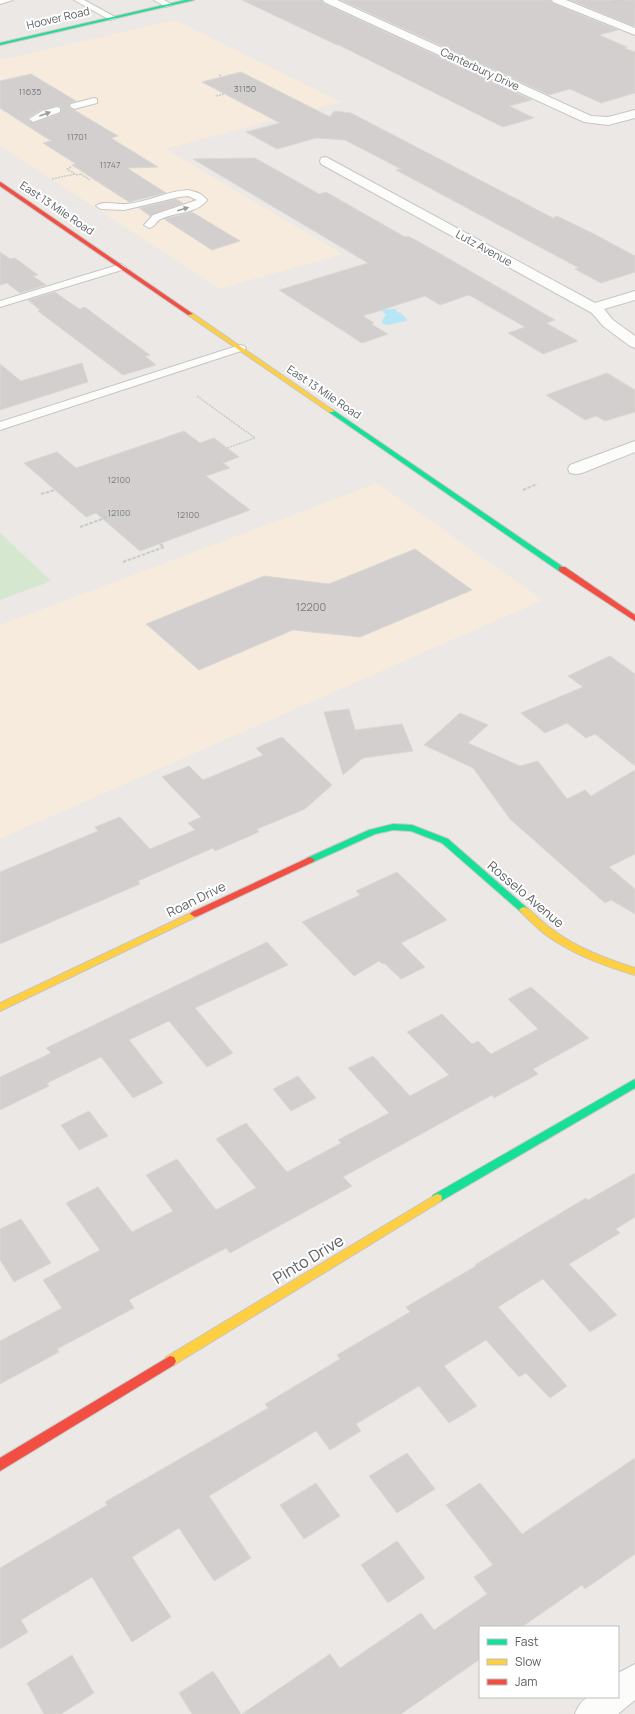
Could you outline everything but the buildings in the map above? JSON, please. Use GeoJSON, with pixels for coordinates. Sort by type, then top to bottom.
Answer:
{"type":"FeatureCollection","features":[{"type":"Feature","properties":{"kind":"main road","name":"Hoover Road"},"geometry":{"type":"LineString","coordinates":[[0,44],[192,0]]}},
{"type":"Feature","properties":{"kind":"main road","name":"East 13 Mile Road"},"geometry":{"type":"LineString","coordinates":[[2,187],[122,267],[635,620]]}},
{"type":"Feature","properties":{"kind":"main road","name":"Rosselo Avenue"},"geometry":{"type":"LineString","coordinates":[[407,825],[429,832],[445,841],[550,933],[573,947],[610,964],[635,972]]}},
{"type":"Feature","properties":{"kind":"main road","name":"Roan Drive"},"geometry":{"type":"LineString","coordinates":[[0,1007],[359,836],[385,827],[407,825]]}},
{"type":"Feature","properties":{"kind":"main road","name":"Pinto Drive"},"geometry":{"type":"LineString","coordinates":[[0,1465],[429,1203],[635,1083]]}},
{"type":"Feature","properties":{"kind":"street","name":"Canterbury Drive"},"geometry":{"type":"LineString","coordinates":[[328,0],[588,119],[608,121],[635,114]]}},
{"type":"Feature","properties":{"kind":"street"},"geometry":{"type":"LineString","coordinates":[[557,0],[635,32]]}},
{"type":"Feature","properties":{"kind":"street","name":"Lutz Avenue"},"geometry":{"type":"LineString","coordinates":[[326,161],[594,308],[601,313],[608,323],[635,344]]}},
{"type":"Feature","properties":{"kind":"street"},"geometry":{"type":"LineString","coordinates":[[594,308],[635,295]]}},
{"type":"Feature","properties":{"kind":"street"},"geometry":{"type":"LineString","coordinates":[[576,469],[635,446]]}},
{"type":"Feature","properties":{"kind":"street"},"geometry":{"type":"LineString","coordinates":[[619,1692],[635,1680]]}},
{"type":"Feature","properties":{"kind":"street"},"geometry":{"type":"LineString","coordinates":[[592,1714],[612,1698]]}},
{"type":"Feature","properties":{"kind":"lane"},"geometry":{"type":"LineString","coordinates":[[0,2],[9,0]]}},
{"type":"Feature","properties":{"kind":"lane"},"geometry":{"type":"LineString","coordinates":[[78,0],[113,18]]}},
{"type":"Feature","properties":{"kind":"lane"},"geometry":{"type":"LineString","coordinates":[[158,0],[169,5]]}},
{"type":"Feature","properties":{"kind":"lane"},"geometry":{"type":"LineString","coordinates":[[74,106],[94,101]]}},
{"type":"Feature","properties":{"kind":"lane"},"geometry":{"type":"LineString","coordinates":[[34,119],[45,113],[57,110]]}},
{"type":"Feature","properties":{"kind":"lane"},"geometry":{"type":"LineString","coordinates":[[101,206],[125,207],[184,193],[196,194],[202,200],[198,204],[191,207],[157,217],[149,225]]}},
{"type":"Feature","properties":{"kind":"lane"},"geometry":{"type":"LineString","coordinates":[[0,304],[122,267]]}},
{"type":"Feature","properties":{"kind":"lane"},"geometry":{"type":"LineString","coordinates":[[0,426],[240,348]]}},
{"type":"Feature","properties":{"kind":"path"},"geometry":{"type":"LineString","coordinates":[[216,96],[224,94]]}},
{"type":"Feature","properties":{"kind":"path"},"geometry":{"type":"LineString","coordinates":[[67,165],[71,168],[67,168],[75,174]]}},
{"type":"Feature","properties":{"kind":"path"},"geometry":{"type":"LineString","coordinates":[[52,179],[75,174],[77,176],[81,174],[90,180]]}},
{"type":"Feature","properties":{"kind":"path"},"geometry":{"type":"LineString","coordinates":[[197,396],[255,438],[227,448]]}},
{"type":"Feature","properties":{"kind":"path"},"geometry":{"type":"LineString","coordinates":[[523,490],[537,484]]}},
{"type":"Feature","properties":{"kind":"path"},"geometry":{"type":"LineString","coordinates":[[41,494],[55,490]]}},
{"type":"Feature","properties":{"kind":"path"},"geometry":{"type":"LineString","coordinates":[[99,512],[106,518]]}},
{"type":"Feature","properties":{"kind":"path"},"geometry":{"type":"LineString","coordinates":[[80,527],[119,513]]}},
{"type":"Feature","properties":{"kind":"path"},"geometry":{"type":"LineString","coordinates":[[123,562],[164,547],[160,544]]}},
{"type":"Feature","properties":{"kind":"shaded area"},"geometry":{"type":"Polygon","coordinates":[[[175,20],[341,102],[166,149],[343,254],[219,289],[0,145],[0,60],[175,20]]]}},
{"type":"Feature","properties":{"kind":"shaded area"},"geometry":{"type":"Polygon","coordinates":[[[377,483],[543,600],[0,839],[0,625],[377,483]]]}},
{"type":"Feature","properties":{"kind":"green space"},"geometry":{"type":"Polygon","coordinates":[[[0,533],[51,581],[0,600],[0,533]]]}},
{"type":"Feature","properties":{"kind":"water"},"geometry":{"type":"Polygon","coordinates":[[[396,309],[397,312],[401,313],[407,319],[406,321],[389,325],[383,324],[382,320],[386,315],[381,310],[396,309]]]}},
{"type":"Feature","properties":{"kind":"traffic: fast"},"geometry":{"type":"LineString","coordinates":[[0,44],[192,0]]}},
{"type":"Feature","properties":{"kind":"traffic: fast"},"geometry":{"type":"LineString","coordinates":[[331,411],[562,569]]}},
{"type":"Feature","properties":{"kind":"traffic: fast"},"geometry":{"type":"LineString","coordinates":[[310,860],[372,832],[393,827],[412,828],[445,841],[524,910]]}},
{"type":"Feature","properties":{"kind":"traffic: fast"},"geometry":{"type":"LineString","coordinates":[[437,1198],[635,1083]]}},
{"type":"Feature","properties":{"kind":"traffic: slow"},"geometry":{"type":"LineString","coordinates":[[190,314],[331,411]]}},
{"type":"Feature","properties":{"kind":"traffic: slow"},"geometry":{"type":"LineString","coordinates":[[524,910],[550,933],[580,951],[613,965],[635,972]]}},
{"type":"Feature","properties":{"kind":"traffic: slow"},"geometry":{"type":"LineString","coordinates":[[0,1007],[195,914]]}},
{"type":"Feature","properties":{"kind":"traffic: slow"},"geometry":{"type":"LineString","coordinates":[[170,1361],[437,1198]]}},
{"type":"Feature","properties":{"kind":"traffic: jam"},"geometry":{"type":"LineString","coordinates":[[0,184],[190,314]]}},
{"type":"Feature","properties":{"kind":"traffic: jam"},"geometry":{"type":"LineString","coordinates":[[562,569],[635,619]]}},
{"type":"Feature","properties":{"kind":"traffic: jam"},"geometry":{"type":"LineString","coordinates":[[195,914],[310,860]]}},
{"type":"Feature","properties":{"kind":"traffic: jam"},"geometry":{"type":"LineString","coordinates":[[0,1465],[170,1361]]}}]}
